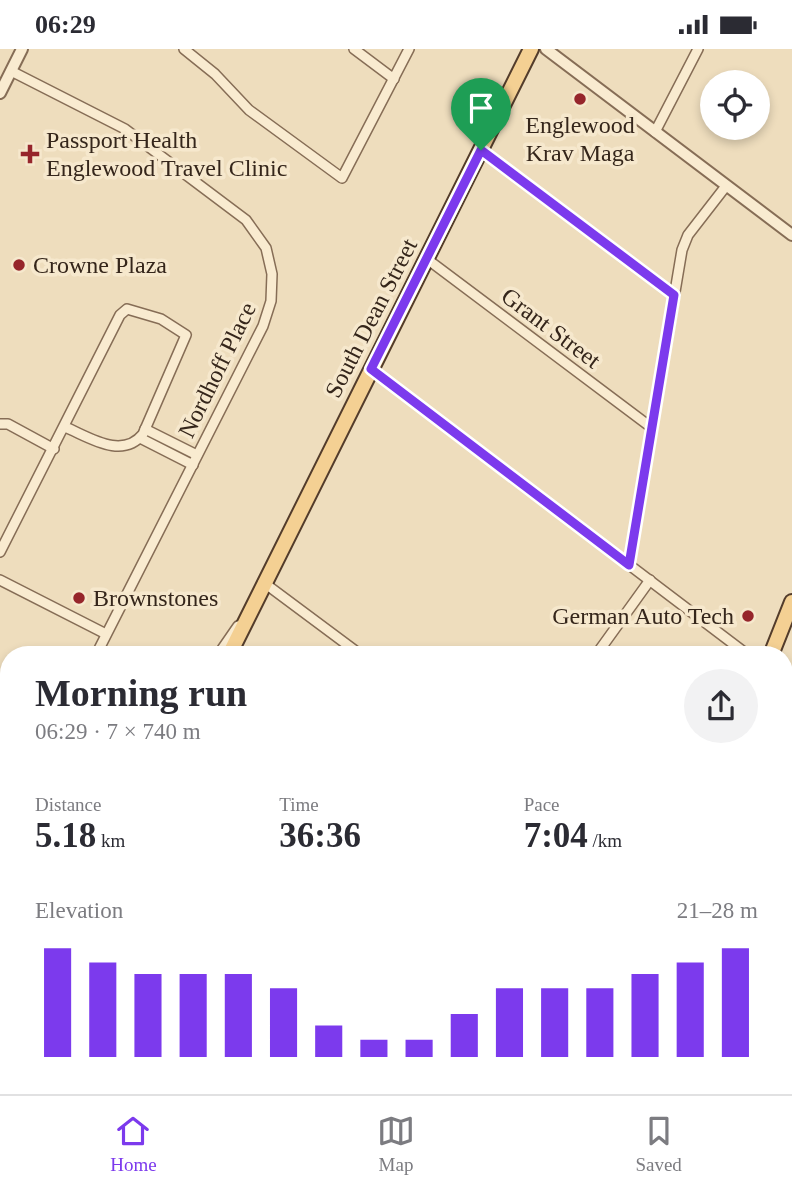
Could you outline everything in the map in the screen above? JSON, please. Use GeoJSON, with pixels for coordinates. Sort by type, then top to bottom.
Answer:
{"type":"FeatureCollection","features":[{"type":"Feature","properties":{"kind":"main road","name":"South Dean Street"},"geometry":{"type":"LineString","coordinates":[[233,646],[531,49]]}},
{"type":"Feature","properties":{"kind":"main road"},"geometry":{"type":"LineString","coordinates":[[775,646],[792,602]]}},
{"type":"Feature","properties":{"kind":"street"},"geometry":{"type":"LineString","coordinates":[[0,93],[22,49]]}},
{"type":"Feature","properties":{"kind":"street"},"geometry":{"type":"LineString","coordinates":[[184,49],[215,75],[248,110],[342,178],[409,49]]}},
{"type":"Feature","properties":{"kind":"street"},"geometry":{"type":"LineString","coordinates":[[354,49],[394,79]]}},
{"type":"Feature","properties":{"kind":"street"},"geometry":{"type":"LineString","coordinates":[[546,49],[792,235]]}},
{"type":"Feature","properties":{"kind":"street"},"geometry":{"type":"LineString","coordinates":[[655,132],[698,49]]}},
{"type":"Feature","properties":{"kind":"street","name":"Nordhoff Place"},"geometry":{"type":"LineString","coordinates":[[11,71],[101,115],[146,142],[233,208],[253,227],[266,248],[273,283],[267,317],[100,646]]}},
{"type":"Feature","properties":{"kind":"street"},"geometry":{"type":"LineString","coordinates":[[481,150],[674,295]]}},
{"type":"Feature","properties":{"kind":"street"},"geometry":{"type":"LineString","coordinates":[[629,565],[685,240],[726,186]]}},
{"type":"Feature","properties":{"kind":"street","name":"Grant Street"},"geometry":{"type":"LineString","coordinates":[[427,258],[652,428]]}},
{"type":"Feature","properties":{"kind":"street"},"geometry":{"type":"LineString","coordinates":[[0,552],[120,315],[128,309],[160,320],[187,338],[145,429],[133,444],[117,448],[65,426]]}},
{"type":"Feature","properties":{"kind":"street"},"geometry":{"type":"LineString","coordinates":[[371,369],[736,646]]}},
{"type":"Feature","properties":{"kind":"street"},"geometry":{"type":"LineString","coordinates":[[0,424],[8,424],[54,449]]}},
{"type":"Feature","properties":{"kind":"street"},"geometry":{"type":"LineString","coordinates":[[145,429],[197,455]]}},
{"type":"Feature","properties":{"kind":"street"},"geometry":{"type":"LineString","coordinates":[[140,438],[192,465]]}},
{"type":"Feature","properties":{"kind":"street"},"geometry":{"type":"LineString","coordinates":[[0,580],[106,634]]}},
{"type":"Feature","properties":{"kind":"street"},"geometry":{"type":"LineString","coordinates":[[602,646],[650,580]]}},
{"type":"Feature","properties":{"kind":"street"},"geometry":{"type":"LineString","coordinates":[[263,582],[349,646]]}},
{"type":"Feature","properties":{"kind":"street","name":"South Dean Street"},"geometry":{"type":"LineString","coordinates":[[224,646],[251,607]]}},
{"type":"Feature","properties":{"kind":"place","name":"Englewood Krav Maga"},"geometry":{"type":"Point","coordinates":[580,99]}},
{"type":"Feature","properties":{"kind":"place","name":"Passport Health Englewood Travel Clinic"},"geometry":{"type":"Point","coordinates":[30,154]}},
{"type":"Feature","properties":{"kind":"place","name":"Crowne Plaza"},"geometry":{"type":"Point","coordinates":[19,265]}},
{"type":"Feature","properties":{"kind":"place","name":"Brownstones"},"geometry":{"type":"Point","coordinates":[79,598]}},
{"type":"Feature","properties":{"kind":"place","name":"German Auto Tech"},"geometry":{"type":"Point","coordinates":[748,616]}},
{"type":"Feature","properties":{"kind":"route"},"geometry":{"type":"LineString","coordinates":[[481,150],[674,295],[629,565],[371,369],[481,150]]}}]}
